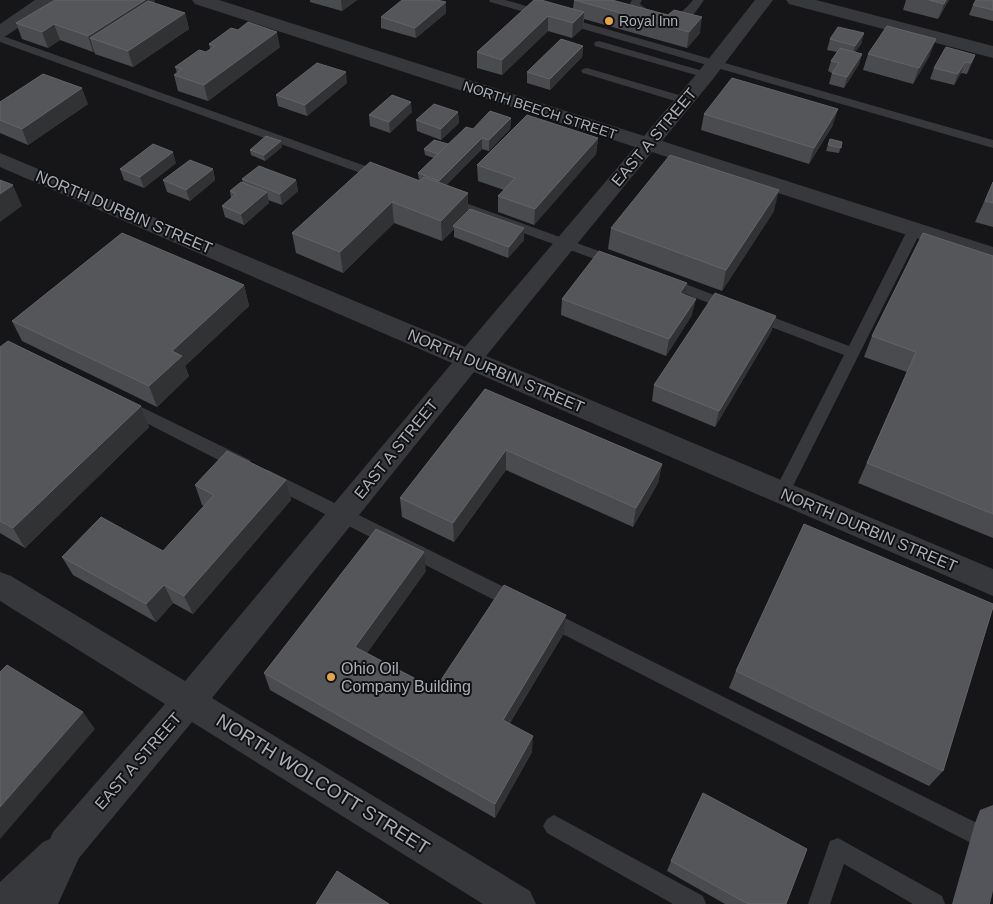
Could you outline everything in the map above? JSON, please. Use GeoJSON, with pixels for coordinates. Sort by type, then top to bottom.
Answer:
{"type":"FeatureCollection","features":[{"type":"Feature","properties":{"kind":"main road"},"geometry":{"type":"LineString","coordinates":[[971,904],[991,831]]}},
{"type":"Feature","properties":{"kind":"street"},"geometry":{"type":"LineString","coordinates":[[0,32],[47,0]]}},
{"type":"Feature","properties":{"kind":"street","name":"NORTH BEECH STREET"},"geometry":{"type":"LineString","coordinates":[[201,0],[993,255]]}},
{"type":"Feature","properties":{"kind":"street","name":"EAST A STREET"},"geometry":{"type":"LineString","coordinates":[[39,904],[66,845],[189,701],[565,243],[648,145],[764,0]]}},
{"type":"Feature","properties":{"kind":"street"},"geometry":{"type":"LineString","coordinates":[[795,0],[993,52]]}},
{"type":"Feature","properties":{"kind":"street","name":"NORTH DURBIN STREET"},"geometry":{"type":"LineString","coordinates":[[0,160],[993,583]]}},
{"type":"Feature","properties":{"kind":"street","name":"NORTH WOLCOTT STREET"},"geometry":{"type":"LineString","coordinates":[[0,585],[517,904]]}},
{"type":"Feature","properties":{"kind":"street"},"geometry":{"type":"LineString","coordinates":[[4,904],[66,845]]}},
{"type":"Feature","properties":{"kind":"lane"},"geometry":{"type":"LineString","coordinates":[[494,0],[710,69]]}},
{"type":"Feature","properties":{"kind":"lane"},"geometry":{"type":"LineString","coordinates":[[637,0],[634,4],[641,12],[674,21],[683,17],[699,0]]}},
{"type":"Feature","properties":{"kind":"lane"},"geometry":{"type":"LineString","coordinates":[[0,38],[389,179]]}},
{"type":"Feature","properties":{"kind":"lane"},"geometry":{"type":"LineString","coordinates":[[599,44],[710,69],[993,144]]}},
{"type":"Feature","properties":{"kind":"lane"},"geometry":{"type":"LineString","coordinates":[[587,71],[684,100]]}},
{"type":"Feature","properties":{"kind":"lane"},"geometry":{"type":"LineString","coordinates":[[967,136],[993,134]]}},
{"type":"Feature","properties":{"kind":"lane"},"geometry":{"type":"LineString","coordinates":[[436,196],[630,268]]}},
{"type":"Feature","properties":{"kind":"lane"},"geometry":{"type":"LineString","coordinates":[[782,492],[915,229]]}},
{"type":"Feature","properties":{"kind":"lane"},"geometry":{"type":"LineString","coordinates":[[658,278],[853,353]]}},
{"type":"Feature","properties":{"kind":"lane"},"geometry":{"type":"LineString","coordinates":[[106,395],[343,514],[991,831]]}},
{"type":"Feature","properties":{"kind":"lane"},"geometry":{"type":"LineString","coordinates":[[554,826],[695,904]]}},
{"type":"Feature","properties":{"kind":"lane"},"geometry":{"type":"LineString","coordinates":[[819,904],[838,849],[934,904]]}},
{"type":"Feature","properties":{"kind":"building"},"geometry":{"type":"Polygon","coordinates":[[[55,0],[145,0],[88,36],[54,24],[42,32],[16,23],[55,0]]]}},
{"type":"Feature","properties":{"kind":"building"},"geometry":{"type":"Polygon","coordinates":[[[402,0],[437,0],[446,2],[415,28],[381,17],[402,0]]]}},
{"type":"Feature","properties":{"kind":"building"},"geometry":{"type":"Polygon","coordinates":[[[534,0],[541,0],[584,12],[573,23],[548,16],[502,60],[477,52],[534,0]]]}},
{"type":"Feature","properties":{"kind":"building"},"geometry":{"type":"Polygon","coordinates":[[[574,0],[612,0],[668,15],[674,10],[702,17],[689,32],[574,0]]]}},
{"type":"Feature","properties":{"kind":"building"},"geometry":{"type":"Polygon","coordinates":[[[929,0],[946,0],[944,4],[929,0]]]}},
{"type":"Feature","properties":{"kind":"building"},"geometry":{"type":"Polygon","coordinates":[[[976,0],[993,0],[993,10],[973,5],[976,0]]]}},
{"type":"Feature","properties":{"kind":"building"},"geometry":{"type":"Polygon","coordinates":[[[148,1],[185,13],[128,51],[90,38],[148,1]]]}},
{"type":"Feature","properties":{"kind":"building"},"geometry":{"type":"Polygon","coordinates":[[[248,22],[277,32],[204,85],[174,75],[182,69],[175,67],[199,50],[206,52],[215,46],[209,44],[231,28],[238,30],[248,22]]]}},
{"type":"Feature","properties":{"kind":"building"},"geometry":{"type":"Polygon","coordinates":[[[887,26],[936,39],[919,68],[868,54],[887,26]]]}},
{"type":"Feature","properties":{"kind":"building"},"geometry":{"type":"Polygon","coordinates":[[[838,27],[864,33],[855,46],[830,39],[838,27]]]}},
{"type":"Feature","properties":{"kind":"building"},"geometry":{"type":"Polygon","coordinates":[[[561,39],[583,46],[550,79],[527,72],[561,39]]]}},
{"type":"Feature","properties":{"kind":"building"},"geometry":{"type":"Polygon","coordinates":[[[946,47],[975,55],[971,63],[965,62],[958,74],[934,68],[946,47]]]}},
{"type":"Feature","properties":{"kind":"building"},"geometry":{"type":"Polygon","coordinates":[[[840,48],[862,54],[847,77],[832,73],[839,63],[831,61],[840,48]]]}},
{"type":"Feature","properties":{"kind":"building"},"geometry":{"type":"Polygon","coordinates":[[[317,63],[346,72],[305,105],[276,95],[317,63]]]}},
{"type":"Feature","properties":{"kind":"building"},"geometry":{"type":"Polygon","coordinates":[[[43,74],[82,88],[22,129],[0,120],[0,102],[43,74]]]}},
{"type":"Feature","properties":{"kind":"building"},"geometry":{"type":"Polygon","coordinates":[[[732,78],[838,109],[814,148],[704,114],[732,78]]]}},
{"type":"Feature","properties":{"kind":"building"},"geometry":{"type":"Polygon","coordinates":[[[392,95],[411,102],[389,122],[369,115],[392,95]]]}},
{"type":"Feature","properties":{"kind":"building"},"geometry":{"type":"Polygon","coordinates":[[[434,104],[458,112],[441,129],[416,120],[434,104]]]}},
{"type":"Feature","properties":{"kind":"building"},"geometry":{"type":"Polygon","coordinates":[[[490,111],[511,118],[489,140],[482,138],[439,181],[418,173],[466,127],[473,129],[490,111]]]}},
{"type":"Feature","properties":{"kind":"building"},"geometry":{"type":"Polygon","coordinates":[[[527,115],[598,138],[535,209],[498,196],[515,178],[477,165],[527,115]]]}},
{"type":"Feature","properties":{"kind":"building"},"geometry":{"type":"Polygon","coordinates":[[[266,136],[281,141],[264,155],[250,150],[266,136]]]}},
{"type":"Feature","properties":{"kind":"building"},"geometry":{"type":"Polygon","coordinates":[[[830,139],[842,142],[841,148],[828,145],[830,139]]]}},
{"type":"Feature","properties":{"kind":"building"},"geometry":{"type":"Polygon","coordinates":[[[434,140],[448,144],[438,154],[424,149],[434,140]]]}},
{"type":"Feature","properties":{"kind":"building"},"geometry":{"type":"Polygon","coordinates":[[[153,144],[173,152],[140,177],[120,169],[153,144]]]}},
{"type":"Feature","properties":{"kind":"building"},"geometry":{"type":"Polygon","coordinates":[[[670,155],[779,190],[726,270],[611,228],[670,155]]]}},
{"type":"Feature","properties":{"kind":"building"},"geometry":{"type":"Polygon","coordinates":[[[190,160],[213,169],[186,190],[163,180],[190,160]]]}},
{"type":"Feature","properties":{"kind":"building"},"geometry":{"type":"Polygon","coordinates":[[[370,162],[420,181],[424,177],[468,193],[441,221],[392,202],[340,252],[292,233],[370,162]]]}},
{"type":"Feature","properties":{"kind":"building"},"geometry":{"type":"Polygon","coordinates":[[[259,166],[296,180],[280,194],[242,179],[259,166]]]}},
{"type":"Feature","properties":{"kind":"building"},"geometry":{"type":"Polygon","coordinates":[[[0,180],[13,185],[0,194],[0,180]]]}},
{"type":"Feature","properties":{"kind":"building"},"geometry":{"type":"Polygon","coordinates":[[[241,182],[267,192],[241,214],[222,206],[236,194],[230,191],[241,182]]]}},
{"type":"Feature","properties":{"kind":"building"},"geometry":{"type":"Polygon","coordinates":[[[993,182],[993,203],[985,201],[993,182]]]}},
{"type":"Feature","properties":{"kind":"building"},"geometry":{"type":"Polygon","coordinates":[[[470,209],[524,228],[509,247],[453,226],[470,209]]]}},
{"type":"Feature","properties":{"kind":"building"},"geometry":{"type":"Polygon","coordinates":[[[122,233],[244,285],[172,351],[182,356],[149,386],[12,321],[122,233]]]}},
{"type":"Feature","properties":{"kind":"building"},"geometry":{"type":"Polygon","coordinates":[[[923,233],[993,256],[993,514],[867,463],[916,352],[872,336],[923,233]]]}},
{"type":"Feature","properties":{"kind":"building"},"geometry":{"type":"Polygon","coordinates":[[[599,251],[687,283],[680,293],[696,299],[669,339],[562,299],[599,251]]]}},
{"type":"Feature","properties":{"kind":"building"},"geometry":{"type":"Polygon","coordinates":[[[715,293],[776,316],[719,411],[654,385],[715,293]]]}},
{"type":"Feature","properties":{"kind":"building"},"geometry":{"type":"Polygon","coordinates":[[[8,341],[141,406],[13,528],[0,521],[0,347],[8,341]]]}},
{"type":"Feature","properties":{"kind":"building"},"geometry":{"type":"Polygon","coordinates":[[[485,389],[662,464],[636,508],[506,450],[453,523],[400,498],[485,389]]]}},
{"type":"Feature","properties":{"kind":"building"},"geometry":{"type":"Polygon","coordinates":[[[227,451],[286,480],[184,596],[164,585],[146,604],[62,557],[101,517],[163,551],[214,495],[195,485],[227,451]]]}},
{"type":"Feature","properties":{"kind":"building"},"geometry":{"type":"Polygon","coordinates":[[[804,524],[993,604],[943,771],[736,671],[804,524]]]}},
{"type":"Feature","properties":{"kind":"building","name":"Ohio Oil Company Building"},"geometry":{"type":"Polygon","coordinates":[[[376,529],[424,552],[355,647],[435,689],[504,585],[566,615],[503,720],[533,736],[495,804],[264,673],[376,529]]]}},
{"type":"Feature","properties":{"kind":"building"},"geometry":{"type":"Polygon","coordinates":[[[7,665],[83,712],[0,807],[0,672],[7,665]]]}},
{"type":"Feature","properties":{"kind":"building"},"geometry":{"type":"Polygon","coordinates":[[[703,793],[807,849],[786,904],[748,904],[671,861],[703,793]]]}},
{"type":"Feature","properties":{"kind":"building"},"geometry":{"type":"Polygon","coordinates":[[[337,871],[389,904],[316,904],[337,871]]]}},
{"type":"Feature","properties":{"kind":"place","name":"Royal Inn"},"geometry":{"type":"Point","coordinates":[609,21]}},
{"type":"Feature","properties":{"kind":"place","name":"Ohio Oil Company Building"},"geometry":{"type":"Point","coordinates":[331,677]}}]}
